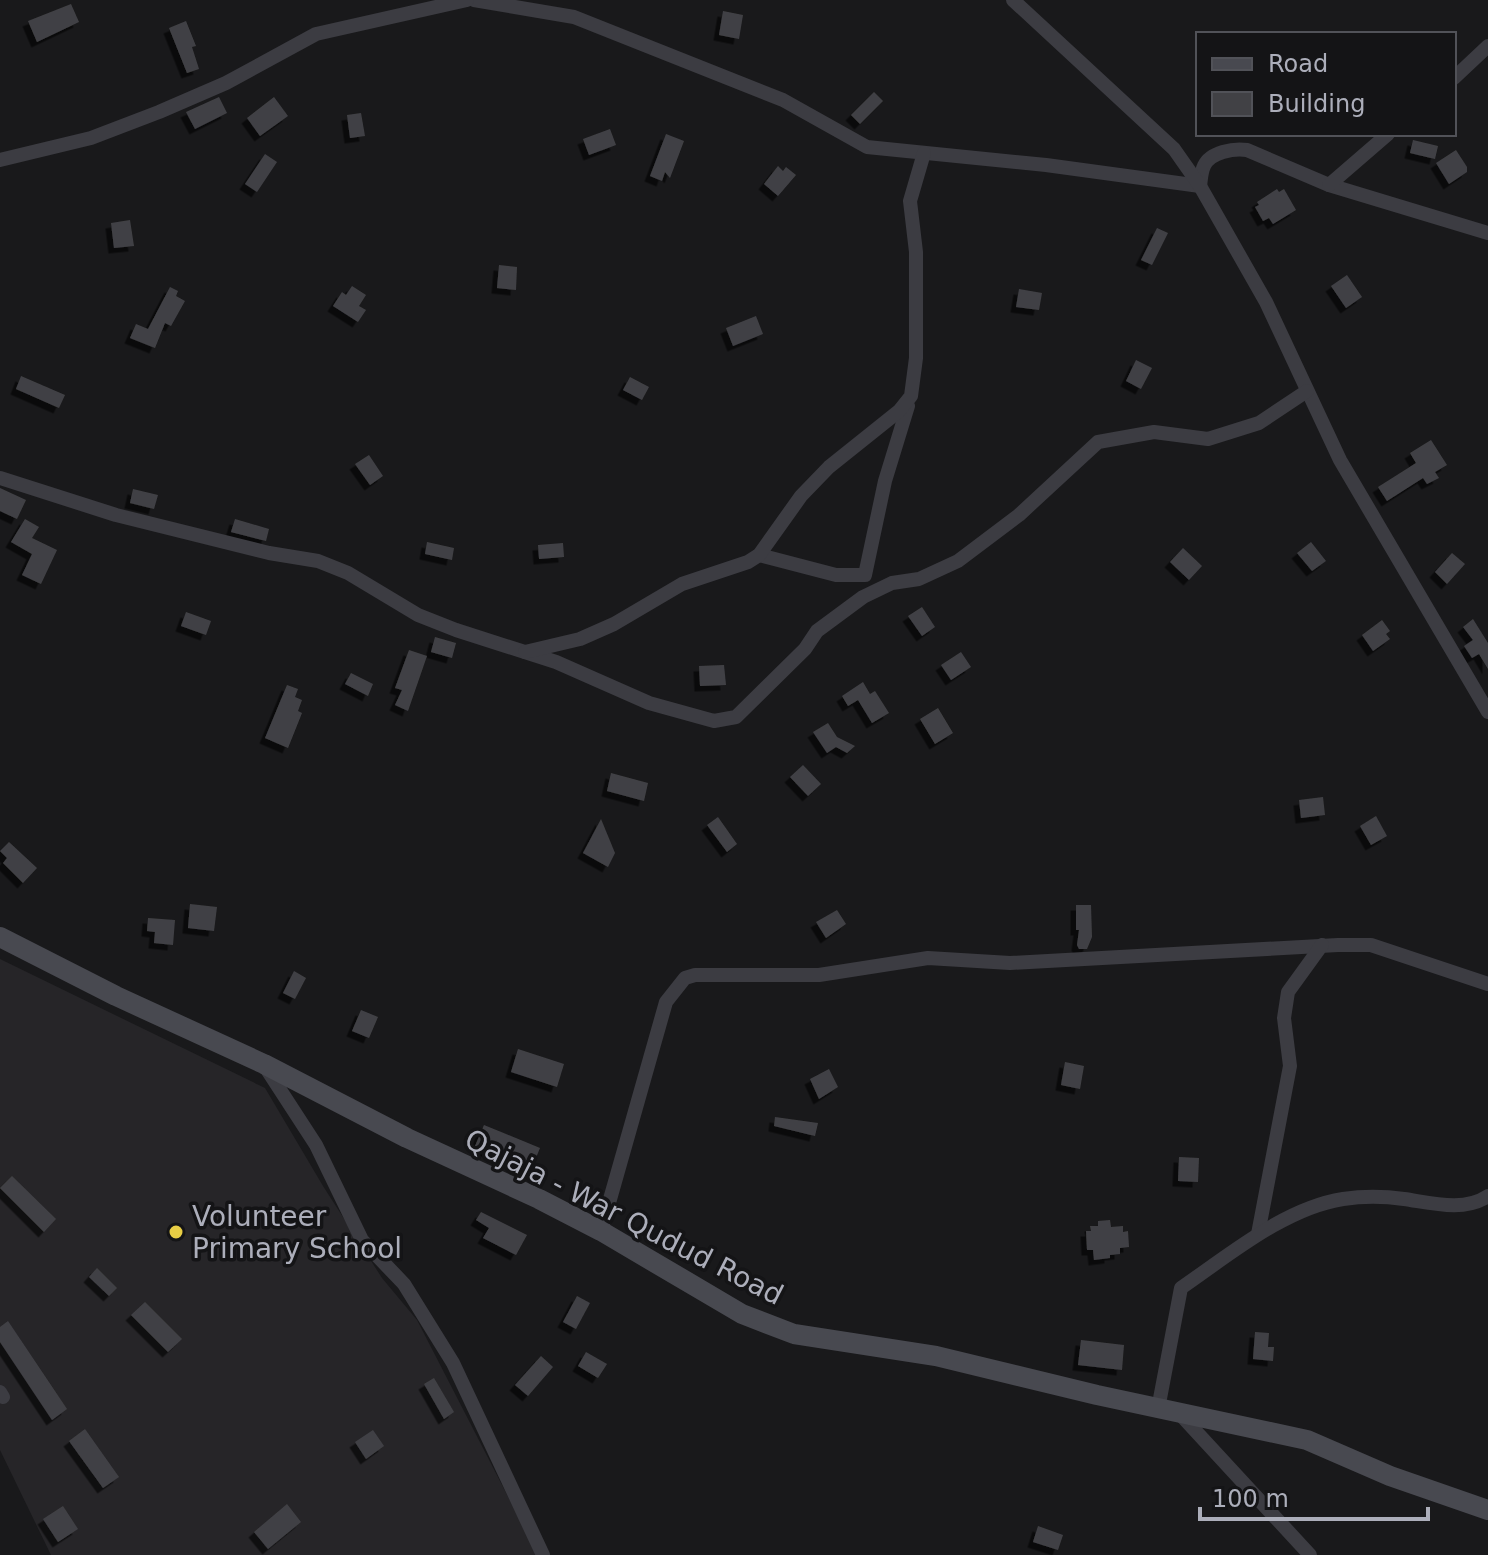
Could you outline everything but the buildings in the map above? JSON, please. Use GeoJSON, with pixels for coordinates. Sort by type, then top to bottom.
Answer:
{"type":"FeatureCollection","features":[{"type":"Feature","properties":{"kind":"street"},"geometry":{"type":"LineString","coordinates":[[0,160],[91,138],[159,112],[226,83],[316,34],[467,0]]}},
{"type":"Feature","properties":{"kind":"street"},"geometry":{"type":"LineString","coordinates":[[474,0],[574,17],[783,100],[867,147],[1046,165],[1200,186]]}},
{"type":"Feature","properties":{"kind":"street"},"geometry":{"type":"LineString","coordinates":[[1013,0],[1174,149],[1200,186],[1266,302],[1340,460],[1488,712]]}},
{"type":"Feature","properties":{"kind":"street"},"geometry":{"type":"LineString","coordinates":[[1456,76],[1488,46]]}},
{"type":"Feature","properties":{"kind":"street"},"geometry":{"type":"LineString","coordinates":[[1329,185],[1386,136]]}},
{"type":"Feature","properties":{"kind":"street"},"geometry":{"type":"LineString","coordinates":[[1200,186],[1204,164],[1236,149],[1247,150],[1329,185],[1488,233]]}},
{"type":"Feature","properties":{"kind":"street"},"geometry":{"type":"LineString","coordinates":[[865,575],[885,481],[911,396],[916,358],[916,252],[910,201],[924,153]]}},
{"type":"Feature","properties":{"kind":"street"},"geometry":{"type":"LineString","coordinates":[[0,478],[131,519],[269,553],[318,561],[348,573],[418,615],[556,662],[649,703],[714,721],[736,717],[805,649],[817,631],[863,597],[892,583],[919,579],[958,561],[1019,515],[1098,442],[1154,432],[1208,439],[1259,423],[1307,391]]}},
{"type":"Feature","properties":{"kind":"street"},"geometry":{"type":"LineString","coordinates":[[525,652],[580,639],[614,624],[682,584],[748,562],[759,555],[801,496],[819,477],[899,411],[911,396]]}},
{"type":"Feature","properties":{"kind":"street"},"geometry":{"type":"LineString","coordinates":[[759,555],[836,575],[865,575],[892,583]]}},
{"type":"Feature","properties":{"kind":"street","name":"Qajaja - War Qudud Road"},"geometry":{"type":"LineString","coordinates":[[0,937],[601,1231],[742,1314],[794,1334],[936,1356],[1168,1411],[1307,1440],[1390,1476],[1488,1510]]}},
{"type":"Feature","properties":{"kind":"street"},"geometry":{"type":"LineString","coordinates":[[1258,1234],[1290,1066],[1284,1018],[1288,992],[1322,945]]}},
{"type":"Feature","properties":{"kind":"street"},"geometry":{"type":"LineString","coordinates":[[601,1231],[666,1002],[685,978],[695,975],[819,975],[928,958],[1010,963],[1322,945],[1371,945],[1488,984]]}},
{"type":"Feature","properties":{"kind":"street"},"geometry":{"type":"LineString","coordinates":[[264,1064],[316,1145],[362,1240],[404,1284],[453,1363],[543,1555]]}},
{"type":"Feature","properties":{"kind":"street"},"geometry":{"type":"LineString","coordinates":[[1310,1555],[1168,1411],[1181,1288],[1258,1234],[1309,1209],[1339,1200],[1369,1196],[1454,1205],[1476,1204],[1488,1196]]}},
{"type":"Feature","properties":{"kind":"shaded area","name":"Volunteer Primary School"},"geometry":{"type":"Polygon","coordinates":[[[0,959],[265,1088],[382,1278],[417,1320],[538,1555],[51,1555],[0,1450],[0,959]]]}},
{"type":"Feature","properties":{"kind":"place","name":"Volunteer Primary School"},"geometry":{"type":"Point","coordinates":[176,1232]}}]}
